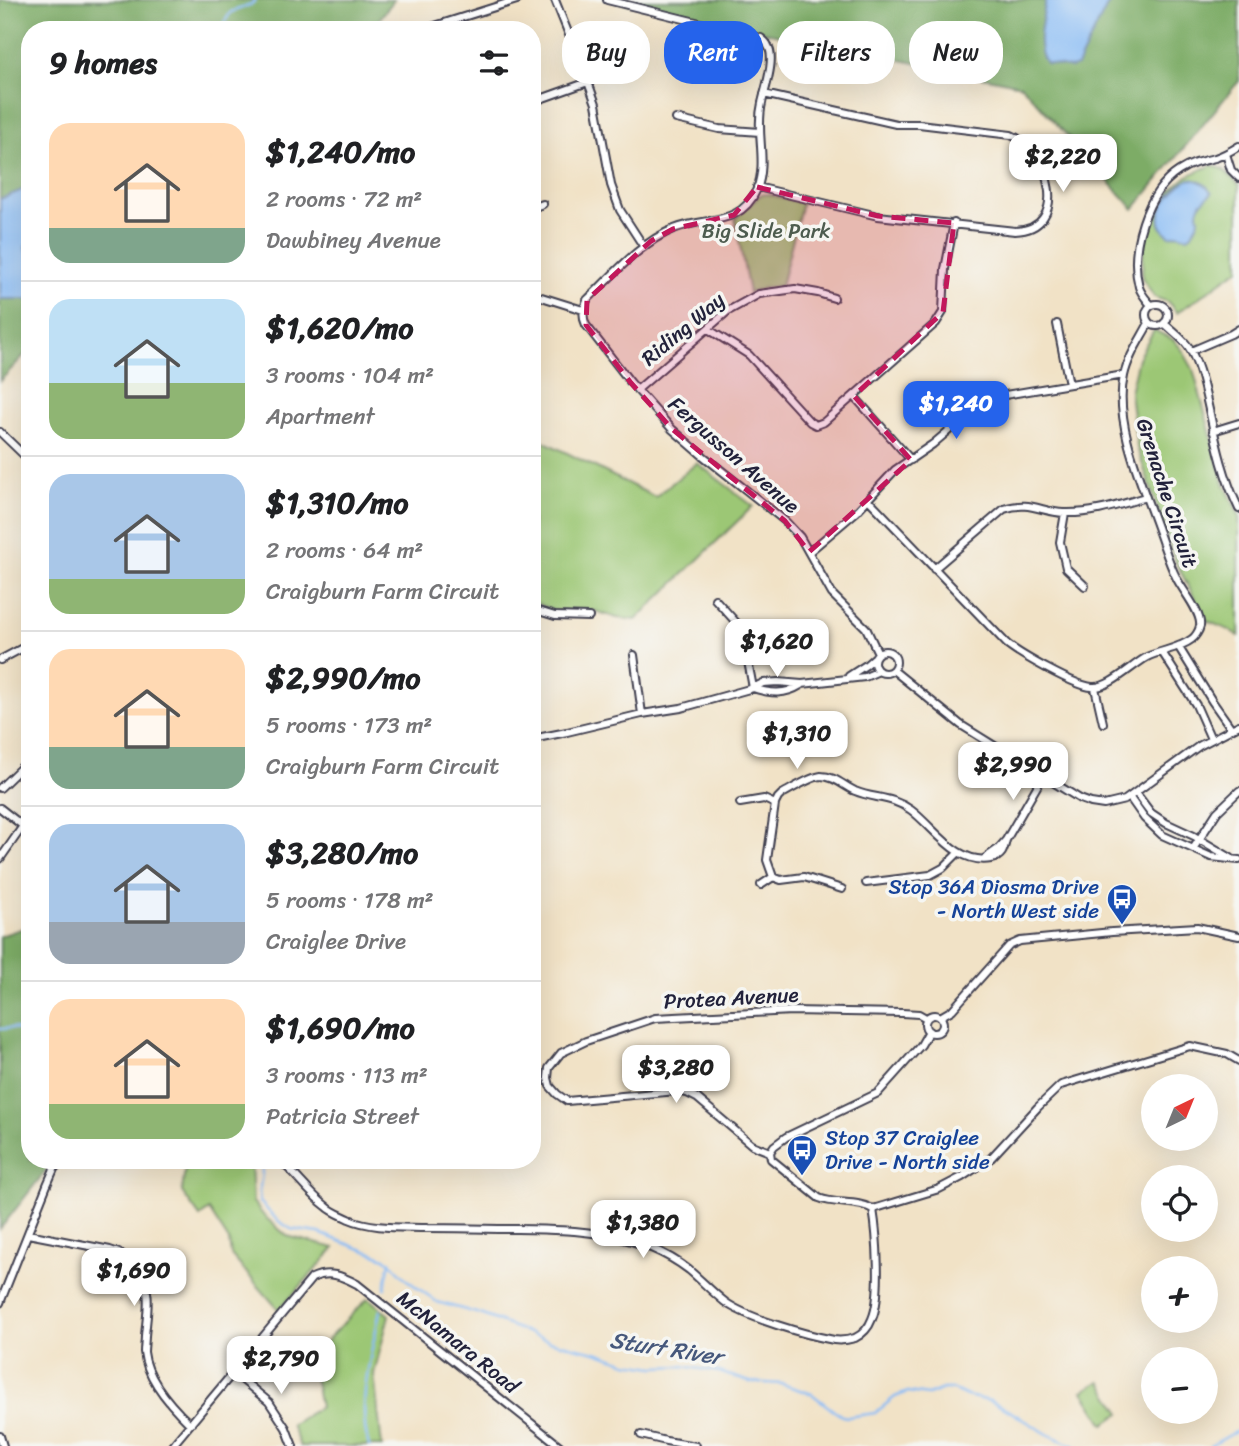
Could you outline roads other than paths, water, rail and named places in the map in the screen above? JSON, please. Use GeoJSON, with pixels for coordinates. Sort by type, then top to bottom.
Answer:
{"type":"FeatureCollection","features":[{"type":"Feature","properties":{"kind":"street"},"geometry":{"type":"LineString","coordinates":[[450,21],[517,0]]}},
{"type":"Feature","properties":{"kind":"street"},"geometry":{"type":"LineString","coordinates":[[555,0],[563,21]]}},
{"type":"Feature","properties":{"kind":"street"},"geometry":{"type":"LineString","coordinates":[[541,297],[583,310],[587,300],[644,247],[673,229],[734,215],[745,206],[757,187],[762,159],[759,116],[772,58],[769,46],[761,38],[607,0]]}},
{"type":"Feature","properties":{"kind":"street"},"geometry":{"type":"LineString","coordinates":[[541,99],[582,84]]}},
{"type":"Feature","properties":{"kind":"street"},"geometry":{"type":"LineString","coordinates":[[589,84],[596,104],[611,185],[620,210],[644,247]]}},
{"type":"Feature","properties":{"kind":"street"},"geometry":{"type":"LineString","coordinates":[[757,187],[878,216],[1015,231],[1036,225],[1044,216],[1050,190],[1042,165],[1028,146],[1010,135],[919,124],[896,124],[764,94]]}},
{"type":"Feature","properties":{"kind":"street"},"geometry":{"type":"LineString","coordinates":[[676,119],[719,130],[760,132]]}},
{"type":"Feature","properties":{"kind":"street"},"geometry":{"type":"LineString","coordinates":[[1151,305],[1140,289],[1136,256],[1148,209],[1160,188],[1177,172],[1194,163],[1226,154],[1239,146]]}},
{"type":"Feature","properties":{"kind":"street"},"geometry":{"type":"LineString","coordinates":[[1226,154],[1231,170],[1239,178]]}},
{"type":"Feature","properties":{"kind":"street"},"geometry":{"type":"LineString","coordinates":[[708,329],[749,355],[810,422],[817,425],[824,422],[936,323],[943,312],[945,269],[954,223]]}},
{"type":"Feature","properties":{"kind":"street","name":"Riding Way"},"geometry":{"type":"LineString","coordinates":[[637,390],[728,311],[759,294],[795,289],[834,298]]}},
{"type":"Feature","properties":{"kind":"street"},"geometry":{"type":"LineString","coordinates":[[1162,304],[1167,309],[1168,317],[1164,323],[1155,326],[1149,323],[1146,314],[1151,305],[1162,304]]}},
{"type":"Feature","properties":{"kind":"street","name":"Fergusson Avenue"},"geometry":{"type":"LineString","coordinates":[[583,310],[586,325],[637,390],[673,429],[785,520],[800,537],[832,594],[866,628],[876,655]]}},
{"type":"Feature","properties":{"kind":"street","name":"Grenache Circuit"},"geometry":{"type":"LineString","coordinates":[[1095,688],[1148,657],[1194,638],[1200,628],[1198,614],[1175,577],[1146,497],[1123,418],[1124,375],[1132,353],[1149,323]]}},
{"type":"Feature","properties":{"kind":"street"},"geometry":{"type":"LineString","coordinates":[[1164,323],[1191,351],[1203,384],[1222,469],[1239,509]]}},
{"type":"Feature","properties":{"kind":"street"},"geometry":{"type":"LineString","coordinates":[[1057,324],[1069,384]]}},
{"type":"Feature","properties":{"kind":"street"},"geometry":{"type":"LineString","coordinates":[[1191,351],[1239,329]]}},
{"type":"Feature","properties":{"kind":"street"},"geometry":{"type":"LineString","coordinates":[[809,552],[856,512],[895,470],[933,444],[987,398],[1124,375]]}},
{"type":"Feature","properties":{"kind":"street"},"geometry":{"type":"LineString","coordinates":[[853,396],[911,460]]}},
{"type":"Feature","properties":{"kind":"street"},"geometry":{"type":"LineString","coordinates":[[1213,431],[1239,423]]}},
{"type":"Feature","properties":{"kind":"street"},"geometry":{"type":"LineString","coordinates":[[0,432],[21,452]]}},
{"type":"Feature","properties":{"kind":"street"},"geometry":{"type":"LineString","coordinates":[[934,569],[1004,509],[1015,505],[1065,513],[1091,512],[1146,497]]}},
{"type":"Feature","properties":{"kind":"street"},"geometry":{"type":"LineString","coordinates":[[868,499],[1018,653],[1076,682],[1095,688],[1103,723]]}},
{"type":"Feature","properties":{"kind":"street"},"geometry":{"type":"LineString","coordinates":[[1065,513],[1060,542],[1066,568],[1085,586]]}},
{"type":"Feature","properties":{"kind":"street"},"geometry":{"type":"LineString","coordinates":[[715,599],[742,629],[753,688]]}},
{"type":"Feature","properties":{"kind":"street"},"geometry":{"type":"LineString","coordinates":[[541,612],[555,617],[589,617]]}},
{"type":"Feature","properties":{"kind":"street"},"geometry":{"type":"LineString","coordinates":[[893,670],[961,725],[1080,799],[1091,803],[1116,803],[1133,796],[1181,758],[1235,726],[1212,701],[1178,646]]}},
{"type":"Feature","properties":{"kind":"street"},"geometry":{"type":"LineString","coordinates":[[0,660],[21,649]]}},
{"type":"Feature","properties":{"kind":"street"},"geometry":{"type":"LineString","coordinates":[[848,678],[876,655],[886,650],[895,656],[897,663],[893,670],[885,673],[879,671],[874,665],[876,655]]}},
{"type":"Feature","properties":{"kind":"street"},"geometry":{"type":"LineString","coordinates":[[1162,652],[1195,705],[1211,739]]}},
{"type":"Feature","properties":{"kind":"street"},"geometry":{"type":"LineString","coordinates":[[634,655],[642,714]]}},
{"type":"Feature","properties":{"kind":"street"},"geometry":{"type":"LineString","coordinates":[[541,736],[681,708],[763,683],[778,681],[802,684],[865,677],[879,671]]}},
{"type":"Feature","properties":{"kind":"street"},"geometry":{"type":"LineString","coordinates":[[753,688],[781,693],[792,691],[802,684]]}},
{"type":"Feature","properties":{"kind":"street"},"geometry":{"type":"LineString","coordinates":[[0,788],[21,768]]}},
{"type":"Feature","properties":{"kind":"street"},"geometry":{"type":"LineString","coordinates":[[773,877],[767,860],[775,804],[782,794],[816,778],[824,776],[835,779],[857,792],[890,799],[910,810],[958,853],[971,859],[982,860],[998,857],[1004,851],[1006,840],[1044,776]]}},
{"type":"Feature","properties":{"kind":"street"},"geometry":{"type":"LineString","coordinates":[[1193,849],[1217,812],[1239,791]]}},
{"type":"Feature","properties":{"kind":"street"},"geometry":{"type":"LineString","coordinates":[[1133,796],[1166,824],[1200,839],[1236,860]]}},
{"type":"Feature","properties":{"kind":"street"},"geometry":{"type":"LineString","coordinates":[[1133,796],[1153,827],[1163,835],[1211,857],[1236,860]]}},
{"type":"Feature","properties":{"kind":"street"},"geometry":{"type":"LineString","coordinates":[[740,803],[764,799],[775,804]]}},
{"type":"Feature","properties":{"kind":"street"},"geometry":{"type":"LineString","coordinates":[[0,808],[21,824]]}},
{"type":"Feature","properties":{"kind":"street"},"geometry":{"type":"LineString","coordinates":[[0,859],[21,834]]}},
{"type":"Feature","properties":{"kind":"street"},"geometry":{"type":"LineString","coordinates":[[866,883],[930,875],[943,868],[958,853]]}},
{"type":"Feature","properties":{"kind":"street"},"geometry":{"type":"LineString","coordinates":[[761,885],[773,877]]}},
{"type":"Feature","properties":{"kind":"street"},"geometry":{"type":"LineString","coordinates":[[773,877],[781,880],[804,877],[842,889]]}},
{"type":"Feature","properties":{"kind":"street"},"geometry":{"type":"LineString","coordinates":[[940,1017],[943,1022],[940,1030],[929,1031],[925,1027],[926,1018],[932,1015],[940,1017],[953,1010],[1009,946],[1020,941],[1197,927],[1239,936]]}},
{"type":"Feature","properties":{"kind":"street","name":"Protea Avenue"},"geometry":{"type":"LineString","coordinates":[[770,1152],[752,1145],[697,1098],[687,1093],[677,1091],[566,1101],[550,1086],[549,1068],[561,1054],[586,1041],[655,1018],[792,1011],[902,1013],[919,1014],[926,1018]]}},
{"type":"Feature","properties":{"kind":"street"},"geometry":{"type":"LineString","coordinates":[[929,1031],[921,1045],[878,1093],[786,1137],[774,1146],[770,1152],[771,1159],[818,1198],[827,1202],[864,1204],[873,1209],[939,1189],[982,1165],[1061,1085],[1190,1046],[1227,1054],[1239,1061]]}},
{"type":"Feature","properties":{"kind":"street"},"geometry":{"type":"LineString","coordinates":[[0,1303],[54,1169]]}},
{"type":"Feature","properties":{"kind":"street"},"geometry":{"type":"LineString","coordinates":[[289,1169],[328,1208],[352,1220],[370,1225],[564,1230],[606,1234],[625,1239],[673,1259],[725,1302],[741,1311],[779,1325],[836,1340],[848,1340],[865,1331],[875,1312],[877,1233],[873,1209]]}},
{"type":"Feature","properties":{"kind":"street"},"geometry":{"type":"LineString","coordinates":[[28,1234],[110,1250],[131,1260],[145,1280],[148,1292],[144,1352],[149,1369],[157,1385],[190,1424]]}},
{"type":"Feature","properties":{"kind":"street","name":"McNamara Road"},"geometry":{"type":"LineString","coordinates":[[234,1373],[312,1278],[330,1273],[358,1284],[560,1446]]}},
{"type":"Feature","properties":{"kind":"street"},"geometry":{"type":"LineString","coordinates":[[172,1446],[234,1373],[269,1402],[286,1428],[293,1446]]}},
{"type":"Feature","properties":{"kind":"street"},"geometry":{"type":"LineString","coordinates":[[641,1435],[696,1446]]}},
{"type":"Feature","properties":{"kind":"street"},"geometry":{"type":"LineString","coordinates":[[0,1436],[4,1446]]}},
{"type":"Feature","properties":{"kind":"water"},"geometry":{"type":"Polygon","coordinates":[[[1046,0],[1115,0],[1107,6],[1077,66],[1071,68],[1046,63],[1042,56],[1040,32],[1046,0]]]}},
{"type":"Feature","properties":{"kind":"water"},"geometry":{"type":"Polygon","coordinates":[[[1189,179],[1202,183],[1212,193],[1201,203],[1199,220],[1192,234],[1188,237],[1177,234],[1170,236],[1163,229],[1160,213],[1168,197],[1189,179]]]}},
{"type":"Feature","properties":{"kind":"water"},"geometry":{"type":"Polygon","coordinates":[[[20,191],[21,299],[0,299],[0,199],[20,191]]]}},
{"type":"Feature","properties":{"kind":"waterway"},"geometry":{"type":"LineString","coordinates":[[225,21],[231,12],[256,0]]}},
{"type":"Feature","properties":{"kind":"waterway","name":"Sturt River"},"geometry":{"type":"LineString","coordinates":[[0,1029],[13,1028],[21,1031]]}},
{"type":"Feature","properties":{"kind":"waterway","name":"Sturt River"},"geometry":{"type":"LineString","coordinates":[[262,1169],[260,1202],[277,1220],[291,1229],[319,1233],[385,1258],[407,1280],[437,1302],[480,1314],[549,1341],[627,1363],[655,1367],[683,1366],[719,1372],[750,1382],[782,1384],[812,1394],[834,1411],[848,1417],[875,1413],[895,1397],[908,1392],[928,1395],[943,1389],[952,1389],[1003,1407],[1049,1435],[1075,1446]]}},
{"type":"Feature","properties":{"kind":"waterway"},"geometry":{"type":"LineString","coordinates":[[385,1288],[390,1261]]}},
{"type":"Feature","properties":{"kind":"waterway"},"geometry":{"type":"LineString","coordinates":[[369,1446],[365,1430],[365,1395],[380,1310]]}},
{"type":"Feature","properties":{"kind":"waterway","name":"Sturt River"},"geometry":{"type":"LineString","coordinates":[[1210,1446],[1239,1430]]}},
{"type":"Feature","properties":{"kind":"place","name":"Stop 36A Diosma Drive - North West side"},"geometry":{"type":"Point","coordinates":[1122,926]}},
{"type":"Feature","properties":{"kind":"place","name":"Stop 37 Craiglee Drive - North side"},"geometry":{"type":"Point","coordinates":[802,1177]}},
{"type":"Feature","properties":{"kind":"park label","name":"Big Slide Park"},"geometry":{"type":"Point","coordinates":[766,231]}}]}
